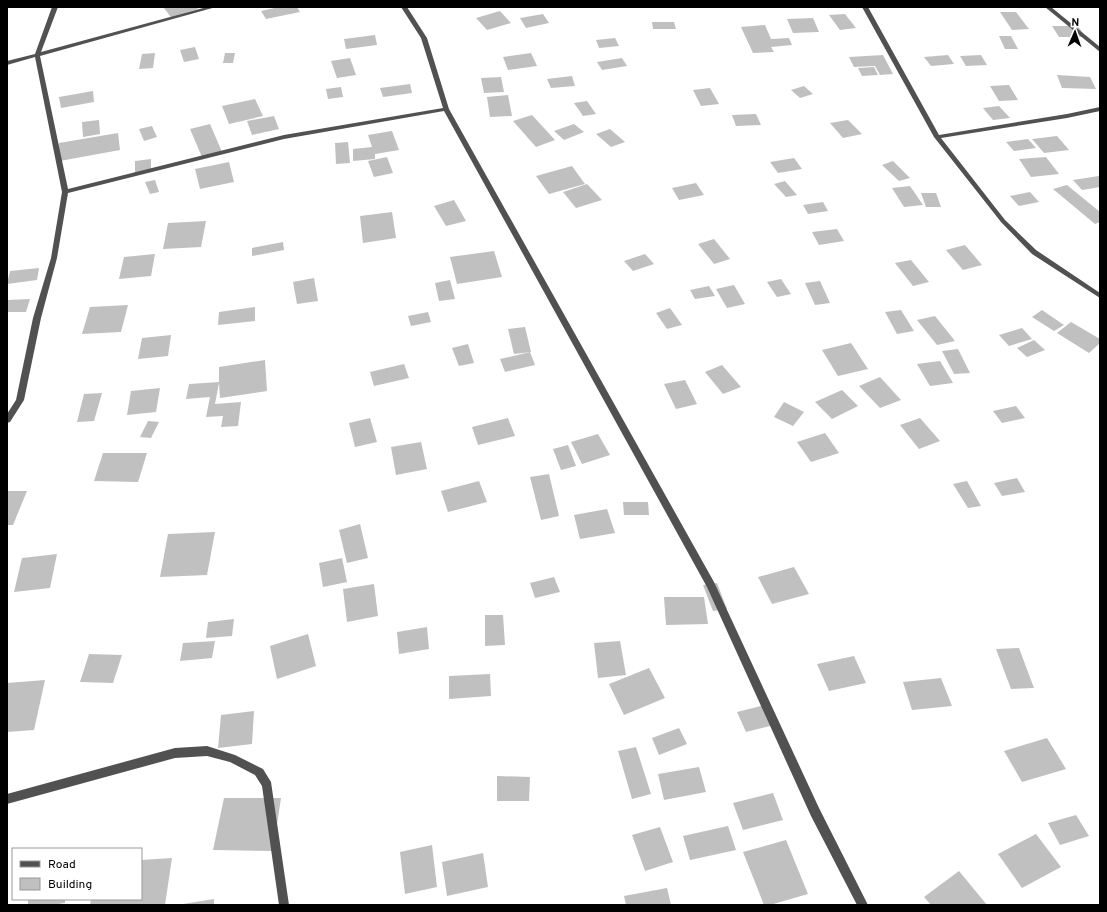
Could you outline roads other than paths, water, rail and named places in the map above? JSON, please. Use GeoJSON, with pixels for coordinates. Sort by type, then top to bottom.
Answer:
{"type":"FeatureCollection","features":[{"type":"Feature","properties":{"kind":"street"},"geometry":{"type":"LineString","coordinates":[[7,420],[20,400],[37,318],[54,258],[65,192],[36,54],[54,7]]}},
{"type":"Feature","properties":{"kind":"street"},"geometry":{"type":"LineString","coordinates":[[7,63],[213,7]]}},
{"type":"Feature","properties":{"kind":"street"},"geometry":{"type":"LineString","coordinates":[[404,7],[424,38],[446,109],[711,585],[815,812],[863,905]]}},
{"type":"Feature","properties":{"kind":"street"},"geometry":{"type":"LineString","coordinates":[[865,7],[937,137],[1003,221],[1034,252],[1100,296]]}},
{"type":"Feature","properties":{"kind":"street"},"geometry":{"type":"LineString","coordinates":[[1048,7],[1100,50]]}},
{"type":"Feature","properties":{"kind":"street"},"geometry":{"type":"LineString","coordinates":[[65,192],[284,137],[446,109]]}},
{"type":"Feature","properties":{"kind":"street"},"geometry":{"type":"LineString","coordinates":[[937,137],[1067,116],[1100,109]]}},
{"type":"Feature","properties":{"kind":"street"},"geometry":{"type":"LineString","coordinates":[[7,799],[175,753],[207,750],[232,758],[259,772],[267,785],[284,905]]}}]}
